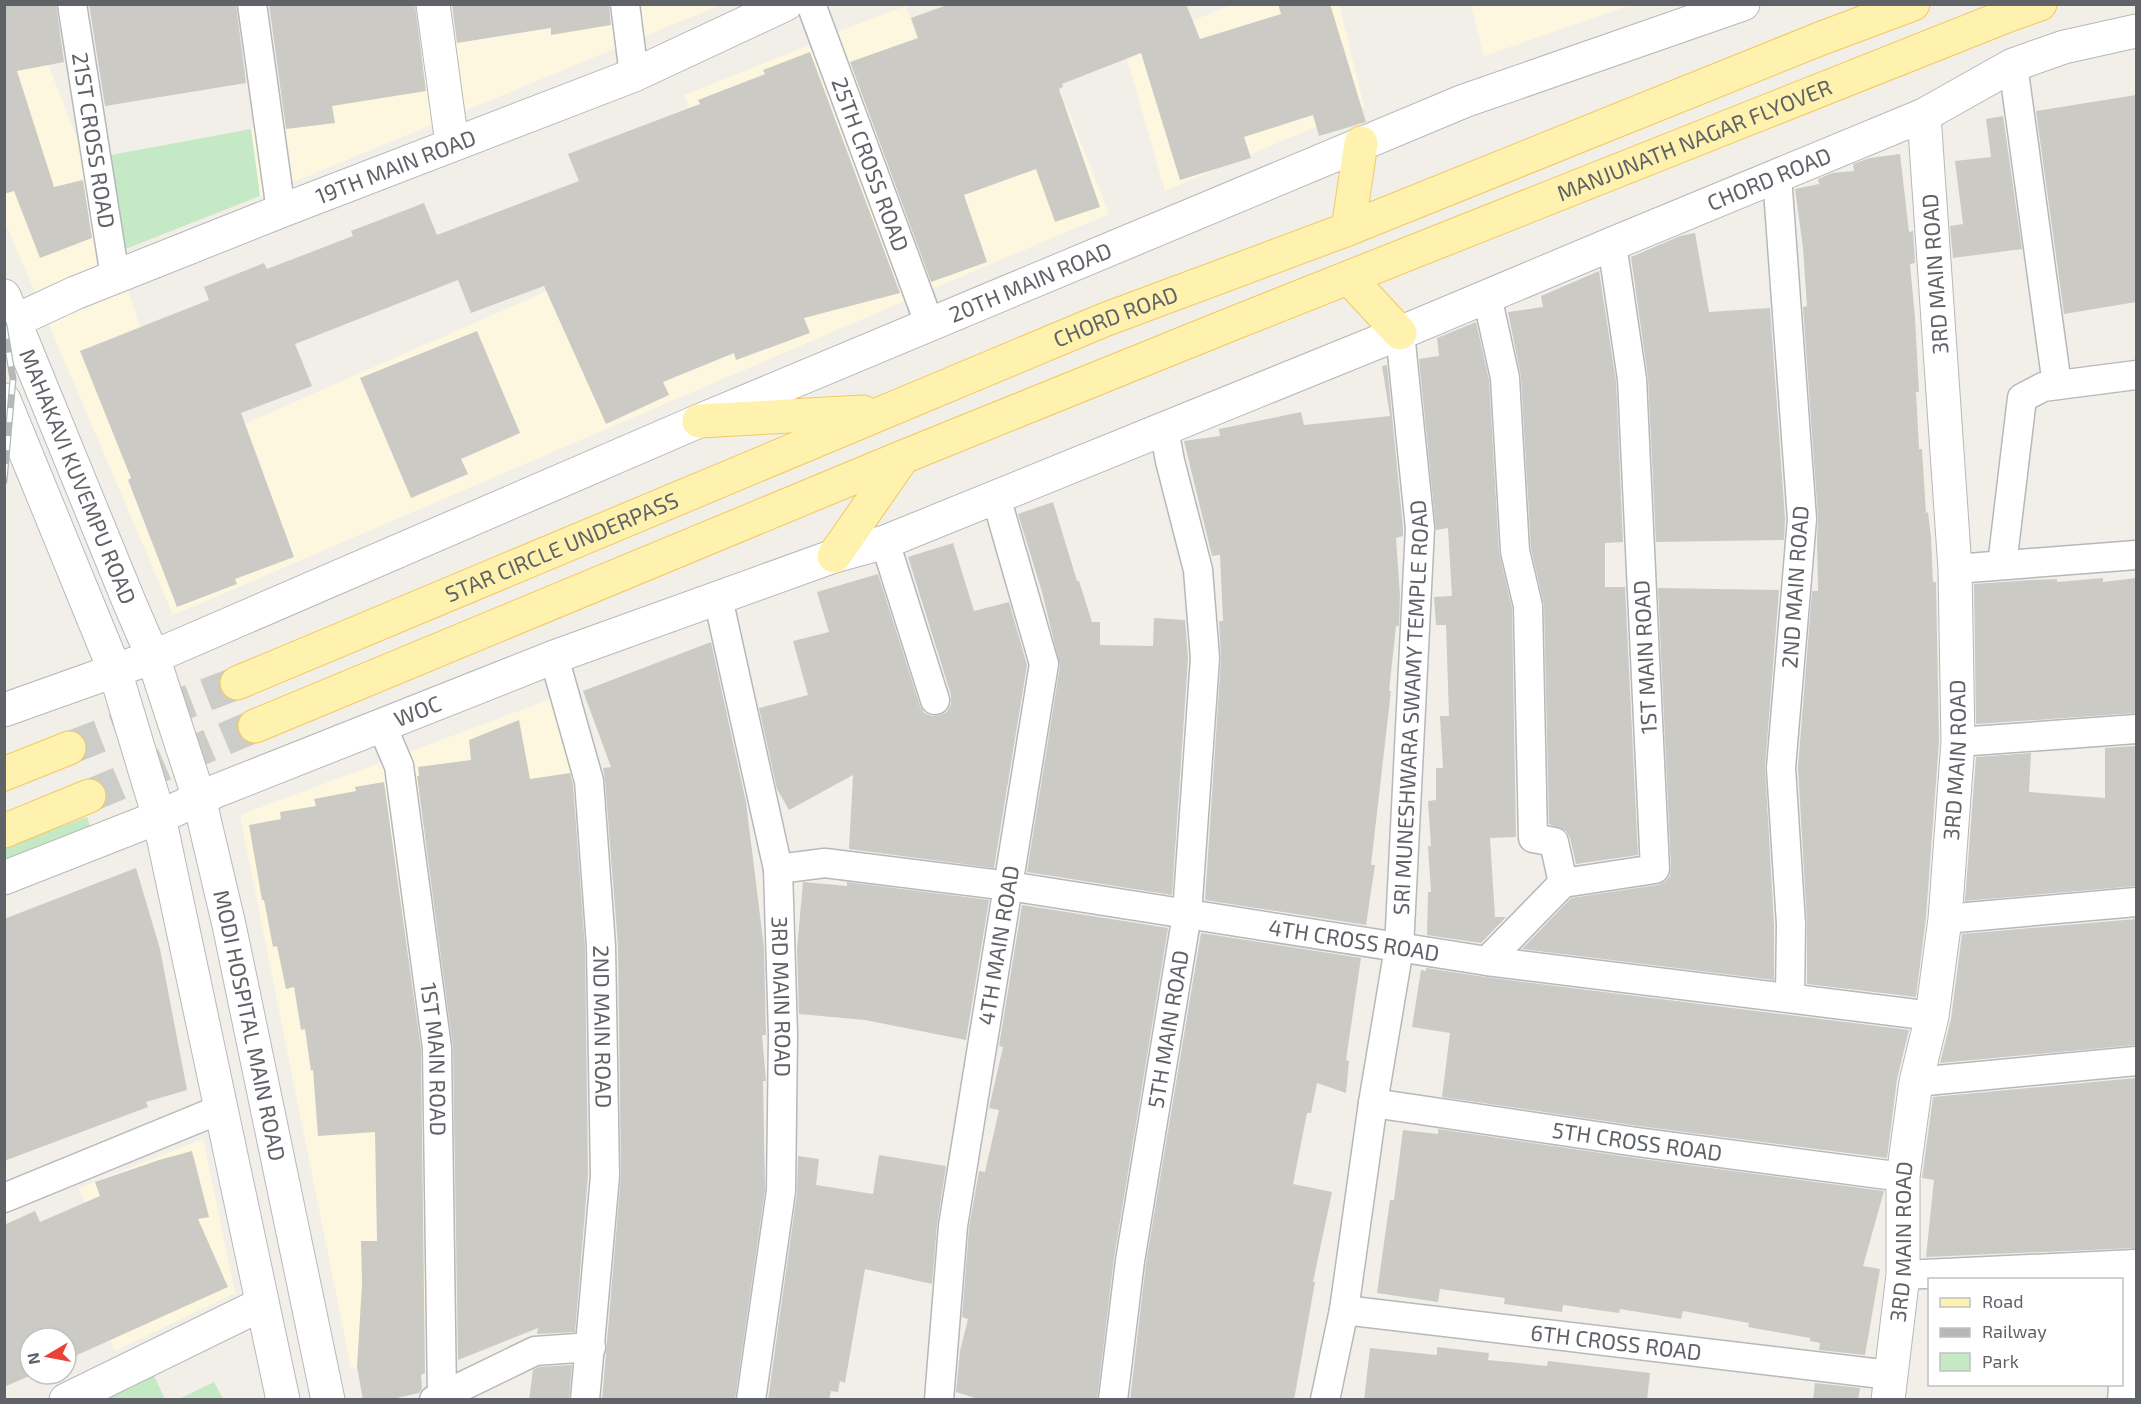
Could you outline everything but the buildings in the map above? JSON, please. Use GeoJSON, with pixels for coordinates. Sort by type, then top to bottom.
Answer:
{"type":"FeatureCollection","features":[{"type":"Feature","properties":{"kind":"main road","name":"MANJUNATH NAGAR FLYOVER"},"geometry":{"type":"LineString","coordinates":[[1348,229],[1822,38],[1913,4]]}},
{"type":"Feature","properties":{"kind":"main road","name":"MANJUNATH NAGAR FLYOVER"},"geometry":{"type":"LineString","coordinates":[[1349,278],[2040,4]]}},
{"type":"Feature","properties":{"kind":"main road"},"geometry":{"type":"LineString","coordinates":[[1348,229],[1360,143]]}},
{"type":"Feature","properties":{"kind":"main road","name":"CHORD ROAD"},"geometry":{"type":"LineString","coordinates":[[886,411],[1104,320],[1348,229]]}},
{"type":"Feature","properties":{"kind":"main road"},"geometry":{"type":"LineString","coordinates":[[255,726],[903,458],[1349,278],[1400,333]]}},
{"type":"Feature","properties":{"kind":"main road"},"geometry":{"type":"LineString","coordinates":[[699,421],[886,411]]}},
{"type":"Feature","properties":{"kind":"main road","name":"STAR CIRCLE UNDERPASS"},"geometry":{"type":"LineString","coordinates":[[237,683],[886,411]]}},
{"type":"Feature","properties":{"kind":"main road"},"geometry":{"type":"LineString","coordinates":[[834,556],[903,458]]}},
{"type":"Feature","properties":{"kind":"main road"},"geometry":{"type":"LineString","coordinates":[[4,774],[69,747]]}},
{"type":"Feature","properties":{"kind":"main road"},"geometry":{"type":"LineString","coordinates":[[4,831],[89,796]]}},
{"type":"Feature","properties":{"kind":"street","name":"21ST CROSS ROAD"},"geometry":{"type":"LineString","coordinates":[[72,4],[115,277]]}},
{"type":"Feature","properties":{"kind":"street"},"geometry":{"type":"LineString","coordinates":[[252,4],[281,211]]}},
{"type":"Feature","properties":{"kind":"street"},"geometry":{"type":"LineString","coordinates":[[433,4],[452,144]]}},
{"type":"Feature","properties":{"kind":"street"},"geometry":{"type":"LineString","coordinates":[[625,4],[634,75]]}},
{"type":"Feature","properties":{"kind":"street","name":"19TH MAIN ROAD"},"geometry":{"type":"LineString","coordinates":[[8,315],[75,293],[452,144],[634,75],[786,4]]}},
{"type":"Feature","properties":{"kind":"street","name":"25TH CROSS ROAD"},"geometry":{"type":"LineString","coordinates":[[811,4],[929,323]]}},
{"type":"Feature","properties":{"kind":"street"},"geometry":{"type":"LineString","coordinates":[[1360,143],[1464,100],[1743,4]]}},
{"type":"Feature","properties":{"kind":"street","name":"CHORD ROAD"},"geometry":{"type":"LineString","coordinates":[[1164,429],[1924,116],[2013,65],[2064,47],[2136,31]]}},
{"type":"Feature","properties":{"kind":"street"},"geometry":{"type":"LineString","coordinates":[[2013,65],[2057,385]]}},
{"type":"Feature","properties":{"kind":"street","name":"3RD MAIN ROAD"},"geometry":{"type":"LineString","coordinates":[[1889,1387],[1903,1275],[1903,1176],[1916,1083],[1932,1016],[1945,919],[1958,742],[1955,568],[1924,116]]}},
{"type":"Feature","properties":{"kind":"street","name":"20TH MAIN ROAD"},"geometry":{"type":"LineString","coordinates":[[115,671],[153,657],[929,323],[1360,143]]}},
{"type":"Feature","properties":{"kind":"street","name":"2ND MAIN ROAD"},"geometry":{"type":"LineString","coordinates":[[1777,176],[1802,519],[1781,768],[1791,924],[1790,998]]}},
{"type":"Feature","properties":{"kind":"street","name":"1ST MAIN ROAD"},"geometry":{"type":"LineString","coordinates":[[1563,883],[1655,869],[1632,379],[1612,244]]}},
{"type":"Feature","properties":{"kind":"street"},"geometry":{"type":"LineString","coordinates":[[1486,961],[1563,883],[1554,842],[1533,838],[1528,606],[1515,551],[1505,378],[1487,296]]}},
{"type":"Feature","properties":{"kind":"street","name":"MAHAKAVI KUVEMPU ROAD"},"geometry":{"type":"LineString","coordinates":[[8,315],[153,657]]}},
{"type":"Feature","properties":{"kind":"street","name":"SRI MUNESHWARA SWAMY TEMPLE ROAD"},"geometry":{"type":"LineString","coordinates":[[1325,1400],[1344,1310],[1373,1103],[1399,948],[1420,528],[1400,333]]}},
{"type":"Feature","properties":{"kind":"street"},"geometry":{"type":"LineString","coordinates":[[2002,565],[2022,398],[2043,387],[2136,375]]}},
{"type":"Feature","properties":{"kind":"street","name":"MAHAKAVI KUVEMPU ROAD"},"geometry":{"type":"LineString","coordinates":[[4,400],[115,671]]}},
{"type":"Feature","properties":{"kind":"street","name":"WOC"},"geometry":{"type":"LineString","coordinates":[[4,878],[554,657],[834,556],[885,542],[1164,429]]}},
{"type":"Feature","properties":{"kind":"street","name":"5TH MAIN ROAD"},"geometry":{"type":"LineString","coordinates":[[1113,1400],[1130,1261],[1187,914],[1205,658],[1198,570],[1164,429]]}},
{"type":"Feature","properties":{"kind":"street","name":"4TH MAIN ROAD"},"geometry":{"type":"LineString","coordinates":[[939,1400],[953,1226],[1044,664],[996,497]]}},
{"type":"Feature","properties":{"kind":"street"},"geometry":{"type":"LineString","coordinates":[[885,542],[935,700]]}},
{"type":"Feature","properties":{"kind":"street"},"geometry":{"type":"LineString","coordinates":[[1955,568],[2136,555]]}},
{"type":"Feature","properties":{"kind":"street","name":"3RD MAIN ROAD"},"geometry":{"type":"LineString","coordinates":[[718,598],[778,869],[783,1035],[781,1191],[751,1400]]}},
{"type":"Feature","properties":{"kind":"street","name":"MODI HOSPITAL MAIN ROAD"},"geometry":{"type":"LineString","coordinates":[[153,657],[199,798],[230,925],[328,1400]]}},
{"type":"Feature","properties":{"kind":"street","name":"2ND MAIN ROAD"},"geometry":{"type":"LineString","coordinates":[[554,657],[589,782],[601,946],[605,1176],[585,1400]]}},
{"type":"Feature","properties":{"kind":"street"},"geometry":{"type":"LineString","coordinates":[[4,710],[115,671]]}},
{"type":"Feature","properties":{"kind":"street","name":"MODI HOSPITAL MAIN ROAD"},"geometry":{"type":"LineString","coordinates":[[115,671],[159,816],[283,1400]]}},
{"type":"Feature","properties":{"kind":"street","name":"1ST MAIN ROAD"},"geometry":{"type":"LineString","coordinates":[[382,726],[399,766],[437,1048],[438,1398]]}},
{"type":"Feature","properties":{"kind":"street"},"geometry":{"type":"LineString","coordinates":[[1958,742],[2136,729]]}},
{"type":"Feature","properties":{"kind":"street","name":"4TH CROSS ROAD"},"geometry":{"type":"LineString","coordinates":[[778,869],[825,863],[1009,886],[1486,961],[1932,1016]]}},
{"type":"Feature","properties":{"kind":"street"},"geometry":{"type":"LineString","coordinates":[[1945,919],[2136,902]]}},
{"type":"Feature","properties":{"kind":"street"},"geometry":{"type":"LineString","coordinates":[[1916,1083],[2136,1060]]}},
{"type":"Feature","properties":{"kind":"street","name":"5TH CROSS ROAD"},"geometry":{"type":"LineString","coordinates":[[1373,1103],[1637,1142],[1903,1176]]}},
{"type":"Feature","properties":{"kind":"street"},"geometry":{"type":"LineString","coordinates":[[4,1198],[221,1109]]}},
{"type":"Feature","properties":{"kind":"street"},"geometry":{"type":"LineString","coordinates":[[1903,1275],[2135,1264],[2122,1400]]}},
{"type":"Feature","properties":{"kind":"street"},"geometry":{"type":"LineString","coordinates":[[66,1400],[262,1304]]}},
{"type":"Feature","properties":{"kind":"street","name":"6TH CROSS ROAD"},"geometry":{"type":"LineString","coordinates":[[1344,1310],[1889,1387]]}},
{"type":"Feature","properties":{"kind":"street"},"geometry":{"type":"LineString","coordinates":[[438,1398],[535,1351],[591,1347]]}},
{"type":"Feature","properties":{"kind":"shaded area"},"geometry":{"type":"Polygon","coordinates":[[[1471,4],[1631,4],[1631,5],[1484,56],[1471,4]]]}},
{"type":"Feature","properties":{"kind":"shaded area"},"geometry":{"type":"Polygon","coordinates":[[[4,5],[25,5],[93,179],[138,321],[190,448],[729,211],[684,95],[812,44],[912,298],[173,615],[5,222],[4,5]]]}},
{"type":"Feature","properties":{"kind":"shaded area"},"geometry":{"type":"Polygon","coordinates":[[[542,5],[720,5],[260,196],[251,129],[542,5]]]}},
{"type":"Feature","properties":{"kind":"shaded area"},"geometry":{"type":"Polygon","coordinates":[[[1231,5],[1339,5],[1364,106],[1165,191],[1124,49],[1231,5]]]}},
{"type":"Feature","properties":{"kind":"shaded area"},"geometry":{"type":"Polygon","coordinates":[[[906,6],[946,122],[1055,77],[1109,214],[927,291],[834,33],[906,6]]]}},
{"type":"Feature","properties":{"kind":"shaded area"},"geometry":{"type":"Polygon","coordinates":[[[556,697],[581,814],[422,847],[443,1039],[456,1374],[351,1368],[240,815],[556,697]]]}},
{"type":"Feature","properties":{"kind":"shaded area"},"geometry":{"type":"Polygon","coordinates":[[[203,1139],[235,1293],[115,1351],[83,1273],[108,1263],[79,1188],[203,1139]]]}},
{"type":"Feature","properties":{"kind":"green space"},"geometry":{"type":"Polygon","coordinates":[[[251,129],[260,196],[123,250],[106,156],[251,129]]]}},
{"type":"Feature","properties":{"kind":"green space"},"geometry":{"type":"Polygon","coordinates":[[[87,817],[93,835],[5,868],[5,847],[87,817]]]}},
{"type":"Feature","properties":{"kind":"green space"},"geometry":{"type":"Polygon","coordinates":[[[153,1374],[165,1399],[101,1400],[153,1374]]]}},
{"type":"Feature","properties":{"kind":"green space"},"geometry":{"type":"Polygon","coordinates":[[[214,1382],[223,1399],[179,1399],[214,1382]]]}},
{"type":"Feature","properties":{"kind":"tunnel"},"geometry":{"type":"LineString","coordinates":[[69,748],[237,683]]}},
{"type":"Feature","properties":{"kind":"tunnel"},"geometry":{"type":"LineString","coordinates":[[89,796],[255,726]]}},
{"type":"Feature","properties":{"kind":"railway"},"geometry":{"type":"LineString","coordinates":[[4,325],[13,379],[4,481]]}}]}
